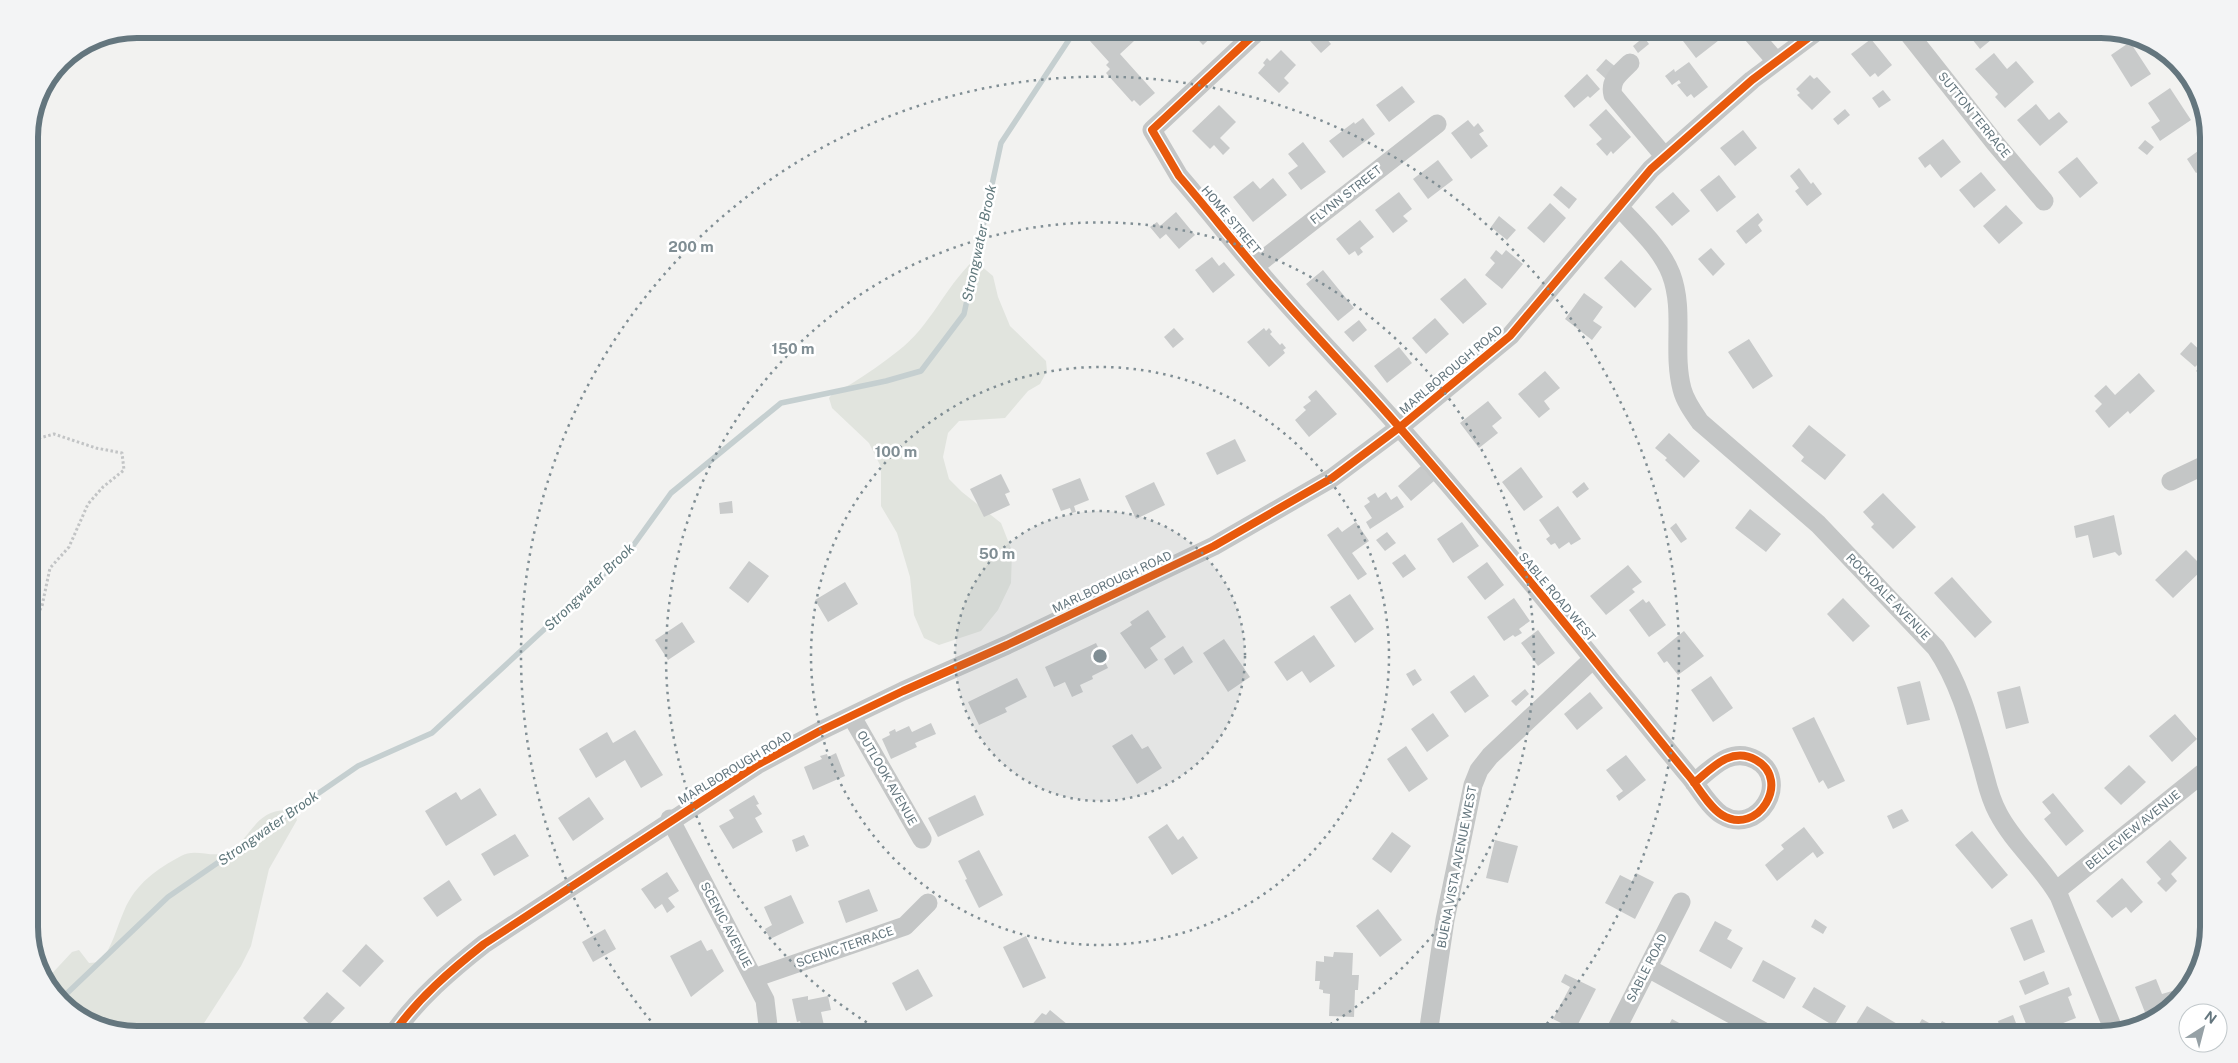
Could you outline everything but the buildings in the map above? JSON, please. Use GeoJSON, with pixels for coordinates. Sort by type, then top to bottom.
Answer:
{"type":"FeatureCollection","features":[{"type":"Feature","properties":{"kind":"street","name":"HOME STREET"},"geometry":{"type":"LineString","coordinates":[[1250,38],[1152,130],[1178,176],[1255,266],[1400,427]]}},
{"type":"Feature","properties":{"kind":"street"},"geometry":{"type":"LineString","coordinates":[[1756,38],[1776,61]]}},
{"type":"Feature","properties":{"kind":"street","name":"MARLBOROUGH ROAD"},"geometry":{"type":"LineString","coordinates":[[399,1026],[416,1005],[451,970],[484,944],[757,764],[852,717],[1214,546],[1332,478],[1400,427],[1510,336],[1619,207],[1665,157],[1776,61],[1808,38]]}},
{"type":"Feature","properties":{"kind":"street","name":"SUTTON TERRACE"},"geometry":{"type":"LineString","coordinates":[[1912,38],[1995,143],[2044,200]]}},
{"type":"Feature","properties":{"kind":"street"},"geometry":{"type":"LineString","coordinates":[[1630,62],[1615,78],[1612,90],[1613,95],[1665,157]]}},
{"type":"Feature","properties":{"kind":"street","name":"FLYNN STREET"},"geometry":{"type":"LineString","coordinates":[[1255,266],[1437,124]]}},
{"type":"Feature","properties":{"kind":"street","name":"ROCKDALE AVENUE"},"geometry":{"type":"LineString","coordinates":[[1619,207],[1650,242],[1671,273],[1679,316],[1678,369],[1682,390],[1689,406],[1700,422],[1818,524],[1936,648],[1956,683],[1990,795],[1998,813],[2013,836],[2049,878],[2056,891],[2112,1025]]}},
{"type":"Feature","properties":{"kind":"street","name":"SABLE ROAD WEST"},"geometry":{"type":"LineString","coordinates":[[1400,427],[1593,658],[1694,783]]}},
{"type":"Feature","properties":{"kind":"street"},"geometry":{"type":"LineString","coordinates":[[2172,481],[2200,467]]}},
{"type":"Feature","properties":{"kind":"street","name":"BUENA VISTA AVENUE WEST"},"geometry":{"type":"LineString","coordinates":[[1429,1026],[1445,920],[1473,785],[1479,770],[1490,756],[1593,658]]}},
{"type":"Feature","properties":{"kind":"street","name":"OUTLOOK AVENUE"},"geometry":{"type":"LineString","coordinates":[[852,717],[922,839]]}},
{"type":"Feature","properties":{"kind":"street","name":"BELLEVIEW AVENUE"},"geometry":{"type":"LineString","coordinates":[[2056,891],[2200,775]]}},
{"type":"Feature","properties":{"kind":"street","name":"SCENIC AVENUE"},"geometry":{"type":"LineString","coordinates":[[670,820],[765,1000],[768,1026]]}},
{"type":"Feature","properties":{"kind":"street","name":"SABLE ROAD"},"geometry":{"type":"LineString","coordinates":[[1618,1026],[1681,902]]}},
{"type":"Feature","properties":{"kind":"street","name":"SCENIC TERRACE"},"geometry":{"type":"LineString","coordinates":[[754,978],[905,926],[928,903]]}},
{"type":"Feature","properties":{"kind":"street"},"geometry":{"type":"LineString","coordinates":[[1648,968],[1753,1026]]}},
{"type":"Feature","properties":{"kind":"path"},"geometry":{"type":"LineString","coordinates":[[38,438],[54,434],[96,448],[122,453],[124,470],[88,504],[69,546],[50,568],[42,606],[38,613]]}},
{"type":"Feature","properties":{"kind":"shaded area"},"geometry":{"type":"Polygon","coordinates":[[[974,260],[993,276],[998,297],[1010,326],[1046,361],[1047,371],[1040,384],[1028,391],[1005,418],[959,421],[948,433],[943,457],[949,479],[962,492],[1001,523],[1012,551],[1011,583],[998,610],[981,631],[939,645],[924,638],[914,615],[910,577],[897,533],[881,506],[881,467],[869,443],[832,408],[829,398],[836,391],[851,384],[875,368],[910,341],[929,319],[963,271],[974,260]]]}},
{"type":"Feature","properties":{"kind":"shaded area"},"geometry":{"type":"Polygon","coordinates":[[[286,810],[295,815],[297,820],[269,869],[251,946],[241,966],[202,1026],[136,1026],[117,1024],[87,1012],[62,992],[51,975],[72,952],[79,950],[89,963],[100,962],[111,944],[129,901],[141,885],[155,872],[187,854],[217,854],[229,851],[237,846],[260,820],[275,812],[286,810]]]}},
{"type":"Feature","properties":{"kind":"waterway","name":"Strongwater Brook"},"geometry":{"type":"LineString","coordinates":[[65,995],[168,897],[358,766],[432,733],[630,550],[671,493],[781,403],[886,381],[921,371],[964,314],[1001,143],[1070,38]]}},
{"type":"Feature","properties":{"kind":"cycle path"},"geometry":{"type":"LineString","coordinates":[[1250,38],[1152,130],[1179,176],[1262,275],[1384,410],[1481,522],[1694,783]]}},
{"type":"Feature","properties":{"kind":"cycle path"},"geometry":{"type":"LineString","coordinates":[[399,1026],[435,986],[484,944],[757,765],[820,731],[903,691],[1007,645],[1214,546],[1332,478],[1400,427],[1510,336],[1651,169],[1752,80],[1808,38]]}},
{"type":"Feature","properties":{"kind":"cycle path"},"geometry":{"type":"LineString","coordinates":[[1747,756],[1756,760],[1766,769],[1771,780],[1771,792],[1766,803],[1758,813],[1748,818],[1735,820],[1717,812],[1694,783],[1722,761],[1730,757],[1747,756]]}}]}
